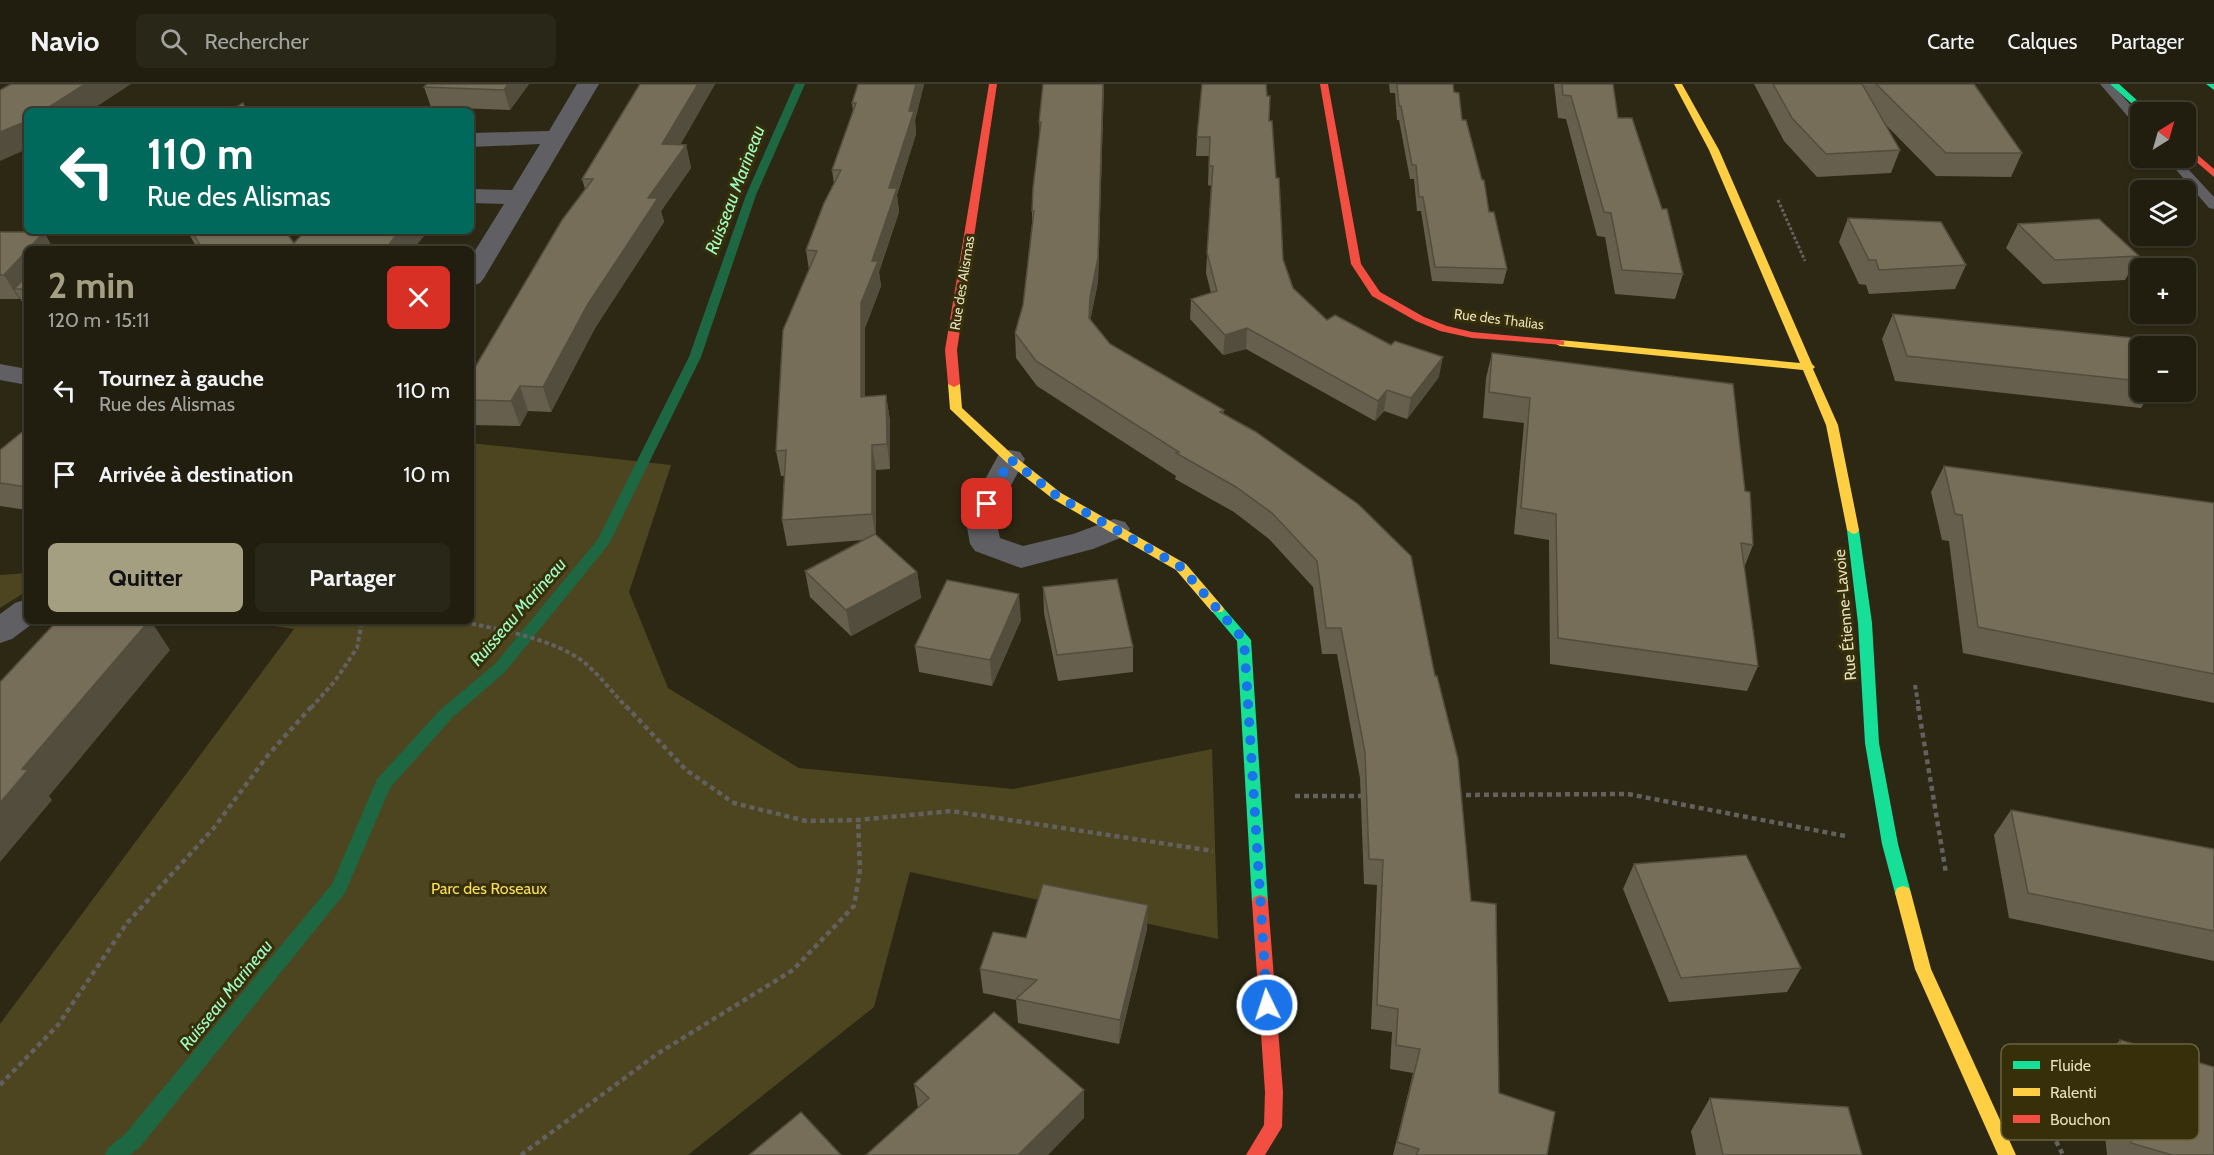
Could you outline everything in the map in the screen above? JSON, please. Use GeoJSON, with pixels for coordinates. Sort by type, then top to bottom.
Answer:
{"type":"FeatureCollection","features":[{"type":"Feature","properties":{"kind":"main road","name":"Rue des Alismas"},"geometry":{"type":"LineString","coordinates":[[993,84],[951,350],[956,409],[1010,459],[1057,496],[1181,567],[1244,640],[1256,852],[1274,1092],[1273,1127],[1255,1155]]}},
{"type":"Feature","properties":{"kind":"main road","name":"Rue des Thalias"},"geometry":{"type":"LineString","coordinates":[[1324,84],[1356,264],[1376,294],[1420,319],[1444,329],[1472,335],[1809,367]]}},
{"type":"Feature","properties":{"kind":"main road","name":"Rue Étienne-Lavoie"},"geometry":{"type":"LineString","coordinates":[[1678,84],[1714,150],[1832,425],[1852,522],[1865,623],[1872,743],[1890,844],[1923,969],[2007,1155]]}},
{"type":"Feature","properties":{"kind":"main road"},"geometry":{"type":"LineString","coordinates":[[2114,84],[2135,102]]}},
{"type":"Feature","properties":{"kind":"main road"},"geometry":{"type":"LineString","coordinates":[[2210,84],[2214,87]]}},
{"type":"Feature","properties":{"kind":"main road"},"geometry":{"type":"LineString","coordinates":[[2196,157],[2214,174]]}},
{"type":"Feature","properties":{"kind":"street"},"geometry":{"type":"LineString","coordinates":[[474,273],[588,84]]}},
{"type":"Feature","properties":{"kind":"street"},"geometry":{"type":"LineString","coordinates":[[474,140],[557,137]]}},
{"type":"Feature","properties":{"kind":"street"},"geometry":{"type":"LineString","coordinates":[[474,196],[521,197]]}},
{"type":"Feature","properties":{"kind":"street"},"geometry":{"type":"LineString","coordinates":[[1010,459],[980,516],[986,544],[1021,557],[1082,542],[1114,529]]}},
{"type":"Feature","properties":{"kind":"street"},"geometry":{"type":"LineString","coordinates":[[0,631],[24,613]]}},
{"type":"Feature","properties":{"kind":"lane"},"geometry":{"type":"LineString","coordinates":[[2106,84],[2130,112]]}},
{"type":"Feature","properties":{"kind":"lane"},"geometry":{"type":"LineString","coordinates":[[2181,168],[2214,205]]}},
{"type":"Feature","properties":{"kind":"path"},"geometry":{"type":"LineString","coordinates":[[0,1085],[58,1025],[127,923],[213,829],[268,755],[335,681],[357,648],[361,624]]}},
{"type":"Feature","properties":{"kind":"path"},"geometry":{"type":"LineString","coordinates":[[474,624],[517,633],[554,645],[584,663],[686,770],[734,803],[806,821],[858,820],[951,811],[1196,850],[1256,852]]}},
{"type":"Feature","properties":{"kind":"path"},"geometry":{"type":"LineString","coordinates":[[1289,796],[1371,795]]}},
{"type":"Feature","properties":{"kind":"path"},"geometry":{"type":"LineString","coordinates":[[1453,795],[1628,795],[1951,856]]}},
{"type":"Feature","properties":{"kind":"path"},"geometry":{"type":"LineString","coordinates":[[521,1155],[657,1054],[793,970],[854,906],[860,869],[858,820]]}},
{"type":"Feature","properties":{"kind":"green space","name":"Parc des Roseaux"},"geometry":{"type":"Polygon","coordinates":[[[474,443],[671,465],[629,592],[668,688],[799,768],[1013,789],[1212,749],[1218,939],[910,872],[874,1007],[688,1155],[0,1155],[0,1024],[294,629],[263,624],[474,624],[474,443]]]}},
{"type":"Feature","properties":{"kind":"green space"},"geometry":{"type":"Polygon","coordinates":[[[24,573],[24,593],[0,608],[0,575],[24,573]]]}},
{"type":"Feature","properties":{"kind":"building"},"geometry":{"type":"Polygon","coordinates":[[[11,84],[85,84],[48,108],[24,108],[24,122],[0,132],[0,90],[11,84]]]}},
{"type":"Feature","properties":{"kind":"building"},"geometry":{"type":"Polygon","coordinates":[[[427,84],[508,84],[504,90],[424,87],[427,84]]]}},
{"type":"Feature","properties":{"kind":"building"},"geometry":{"type":"Polygon","coordinates":[[[640,84],[698,84],[662,144],[686,145],[648,198],[658,198],[588,304],[543,387],[520,386],[511,401],[474,400],[474,369],[562,220],[593,179],[582,179],[640,84]]]}},
{"type":"Feature","properties":{"kind":"building"},"geometry":{"type":"Polygon","coordinates":[[[858,84],[916,84],[909,111],[914,111],[889,188],[897,188],[872,261],[878,261],[861,303],[861,397],[886,395],[887,444],[872,445],[872,514],[782,520],[786,450],[776,451],[783,330],[817,251],[806,250],[824,203],[841,170],[832,170],[856,103],[852,103],[858,84]]]}},
{"type":"Feature","properties":{"kind":"building"},"geometry":{"type":"Polygon","coordinates":[[[1043,84],[1103,84],[1098,258],[1090,297],[1089,318],[1110,344],[1224,410],[1220,412],[1256,432],[1358,504],[1411,556],[1435,676],[1437,676],[1458,759],[1471,901],[1496,904],[1499,1093],[1555,1112],[1547,1155],[1416,1155],[1419,1149],[1397,1142],[1420,1049],[1396,1045],[1398,1009],[1377,1005],[1383,860],[1369,859],[1365,752],[1341,628],[1326,628],[1317,561],[1272,513],[1236,487],[1176,453],[1179,452],[1036,361],[1015,333],[1023,305],[1034,211],[1032,211],[1033,188],[1043,84]]]}},
{"type":"Feature","properties":{"kind":"building"},"geometry":{"type":"Polygon","coordinates":[[[1202,84],[1266,84],[1267,96],[1270,96],[1269,121],[1272,121],[1276,178],[1279,178],[1283,259],[1293,288],[1327,320],[1335,315],[1391,345],[1395,341],[1443,357],[1411,398],[1387,390],[1378,401],[1247,328],[1225,335],[1191,299],[1217,291],[1207,253],[1213,166],[1209,166],[1210,137],[1197,137],[1202,84]]]}},
{"type":"Feature","properties":{"kind":"building"},"geometry":{"type":"Polygon","coordinates":[[[1397,84],[1453,84],[1454,92],[1459,93],[1462,120],[1466,120],[1482,180],[1484,180],[1489,212],[1494,212],[1507,269],[1435,267],[1423,197],[1419,197],[1416,165],[1412,165],[1401,106],[1399,106],[1397,84]]]}},
{"type":"Feature","properties":{"kind":"building"},"geometry":{"type":"Polygon","coordinates":[[[1562,84],[1613,84],[1618,118],[1632,118],[1662,209],[1667,209],[1683,274],[1622,270],[1611,213],[1604,212],[1571,96],[1563,95],[1562,84]]]}},
{"type":"Feature","properties":{"kind":"building"},"geometry":{"type":"Polygon","coordinates":[[[1773,84],[1862,84],[1900,150],[1826,154],[1792,118],[1773,84]]]}},
{"type":"Feature","properties":{"kind":"building"},"geometry":{"type":"Polygon","coordinates":[[[1876,84],[1974,84],[2022,153],[1946,153],[1876,84]]]}},
{"type":"Feature","properties":{"kind":"building"},"geometry":{"type":"Polygon","coordinates":[[[243,103],[245,108],[235,108],[243,103]]]}},
{"type":"Feature","properties":{"kind":"building"},"geometry":{"type":"Polygon","coordinates":[[[1848,218],[1941,222],[1966,265],[1879,270],[1876,260],[1869,260],[1848,218]]]}},
{"type":"Feature","properties":{"kind":"building"},"geometry":{"type":"Polygon","coordinates":[[[2099,219],[2139,256],[2055,260],[2018,224],[2099,219]]]}},
{"type":"Feature","properties":{"kind":"building"},"geometry":{"type":"Polygon","coordinates":[[[0,232],[42,234],[31,246],[24,246],[24,254],[4,275],[0,275],[0,232]]]}},
{"type":"Feature","properties":{"kind":"building"},"geometry":{"type":"Polygon","coordinates":[[[193,234],[287,234],[294,243],[302,234],[397,234],[388,246],[201,246],[193,234]]]}},
{"type":"Feature","properties":{"kind":"building"},"geometry":{"type":"Polygon","coordinates":[[[24,279],[24,289],[14,289],[24,279]]]}},
{"type":"Feature","properties":{"kind":"building"},"geometry":{"type":"Polygon","coordinates":[[[1893,314],[2130,338],[2130,380],[1907,356],[1893,314]]]}},
{"type":"Feature","properties":{"kind":"building"},"geometry":{"type":"Polygon","coordinates":[[[1492,353],[1733,384],[1745,491],[1750,492],[1753,545],[1741,543],[1758,666],[1558,638],[1556,514],[1521,508],[1530,398],[1489,392],[1492,353]]]}},
{"type":"Feature","properties":{"kind":"building"},"geometry":{"type":"Polygon","coordinates":[[[24,430],[24,487],[0,483],[0,450],[24,430]]]}},
{"type":"Feature","properties":{"kind":"building"},"geometry":{"type":"Polygon","coordinates":[[[1944,466],[2214,503],[2214,674],[1978,627],[1962,515],[1955,514],[1944,466]]]}},
{"type":"Feature","properties":{"kind":"building"},"geometry":{"type":"Polygon","coordinates":[[[875,534],[917,572],[846,610],[805,571],[875,534]]]}},
{"type":"Feature","properties":{"kind":"building"},"geometry":{"type":"Polygon","coordinates":[[[1117,579],[1133,647],[1057,655],[1043,587],[1117,579]]]}},
{"type":"Feature","properties":{"kind":"building"},"geometry":{"type":"Polygon","coordinates":[[[947,580],[1019,594],[990,660],[915,646],[947,580]]]}},
{"type":"Feature","properties":{"kind":"building"},"geometry":{"type":"Polygon","coordinates":[[[54,624],[146,624],[22,769],[28,770],[0,803],[0,682],[54,624]]]}},
{"type":"Feature","properties":{"kind":"building"},"geometry":{"type":"Polygon","coordinates":[[[2011,810],[2214,849],[2214,931],[2028,893],[2011,810]]]}},
{"type":"Feature","properties":{"kind":"building"},"geometry":{"type":"Polygon","coordinates":[[[1746,855],[1801,968],[1681,978],[1634,864],[1746,855]]]}},
{"type":"Feature","properties":{"kind":"building"},"geometry":{"type":"Polygon","coordinates":[[[1043,884],[1148,905],[1120,1020],[1016,999],[1037,980],[980,969],[993,932],[1026,938],[1043,884]]]}},
{"type":"Feature","properties":{"kind":"building"},"geometry":{"type":"Polygon","coordinates":[[[994,1012],[1084,1090],[1018,1155],[866,1155],[929,1098],[914,1084],[994,1012]]]}},
{"type":"Feature","properties":{"kind":"building"},"geometry":{"type":"Polygon","coordinates":[[[2120,1040],[2134,1044],[2120,1044],[2120,1040]]]}},
{"type":"Feature","properties":{"kind":"building"},"geometry":{"type":"Polygon","coordinates":[[[2199,1063],[2214,1067],[2214,1155],[2172,1155],[2131,1143],[2131,1140],[2199,1140],[2199,1063]]]}},
{"type":"Feature","properties":{"kind":"building"},"geometry":{"type":"Polygon","coordinates":[[[1710,1098],[1848,1107],[1862,1155],[1723,1155],[1710,1098]]]}},
{"type":"Feature","properties":{"kind":"building"},"geometry":{"type":"Polygon","coordinates":[[[801,1112],[841,1155],[749,1155],[801,1112]]]}},
{"type":"Feature","properties":{"kind":"waterway","name":"Ruisseau Marineau"},"geometry":{"type":"LineString","coordinates":[[115,1155],[133,1140],[339,888],[383,784],[447,713],[500,668],[604,541],[695,357],[751,195],[800,84]]}},
{"type":"Feature","properties":{"kind":"traffic: fast"},"geometry":{"type":"LineString","coordinates":[[2114,84],[2135,102]]}},
{"type":"Feature","properties":{"kind":"traffic: fast"},"geometry":{"type":"LineString","coordinates":[[2210,84],[2214,87]]}},
{"type":"Feature","properties":{"kind":"traffic: fast"},"geometry":{"type":"LineString","coordinates":[[1853,530],[1865,623],[1872,743],[1890,844],[1903,893]]}},
{"type":"Feature","properties":{"kind":"traffic: fast"},"geometry":{"type":"LineString","coordinates":[[1217,609],[1244,640],[1260,902]]}},
{"type":"Feature","properties":{"kind":"traffic: slow"},"geometry":{"type":"LineString","coordinates":[[1678,84],[1714,150],[1832,425],[1853,530]]}},
{"type":"Feature","properties":{"kind":"traffic: slow"},"geometry":{"type":"LineString","coordinates":[[1560,343],[1809,367]]}},
{"type":"Feature","properties":{"kind":"traffic: slow"},"geometry":{"type":"LineString","coordinates":[[954,384],[956,409],[1010,459],[1057,496],[1181,567],[1217,609]]}},
{"type":"Feature","properties":{"kind":"traffic: slow"},"geometry":{"type":"LineString","coordinates":[[1903,893],[1923,969],[2007,1155]]}},
{"type":"Feature","properties":{"kind":"traffic: jam"},"geometry":{"type":"LineString","coordinates":[[954,384],[951,350],[993,84]]}},
{"type":"Feature","properties":{"kind":"traffic: jam"},"geometry":{"type":"LineString","coordinates":[[1324,84],[1356,264],[1376,294],[1420,319],[1444,329],[1472,335],[1560,343]]}},
{"type":"Feature","properties":{"kind":"traffic: jam"},"geometry":{"type":"LineString","coordinates":[[2196,157],[2214,174]]}},
{"type":"Feature","properties":{"kind":"traffic: jam"},"geometry":{"type":"LineString","coordinates":[[1255,1155],[1273,1127],[1274,1092],[1260,902]]}},
{"type":"Feature","properties":{"kind":"route"},"geometry":{"type":"LineString","coordinates":[[987,504],[1010,459],[1057,496],[1181,567],[1244,640],[1267,1005]]}}]}
